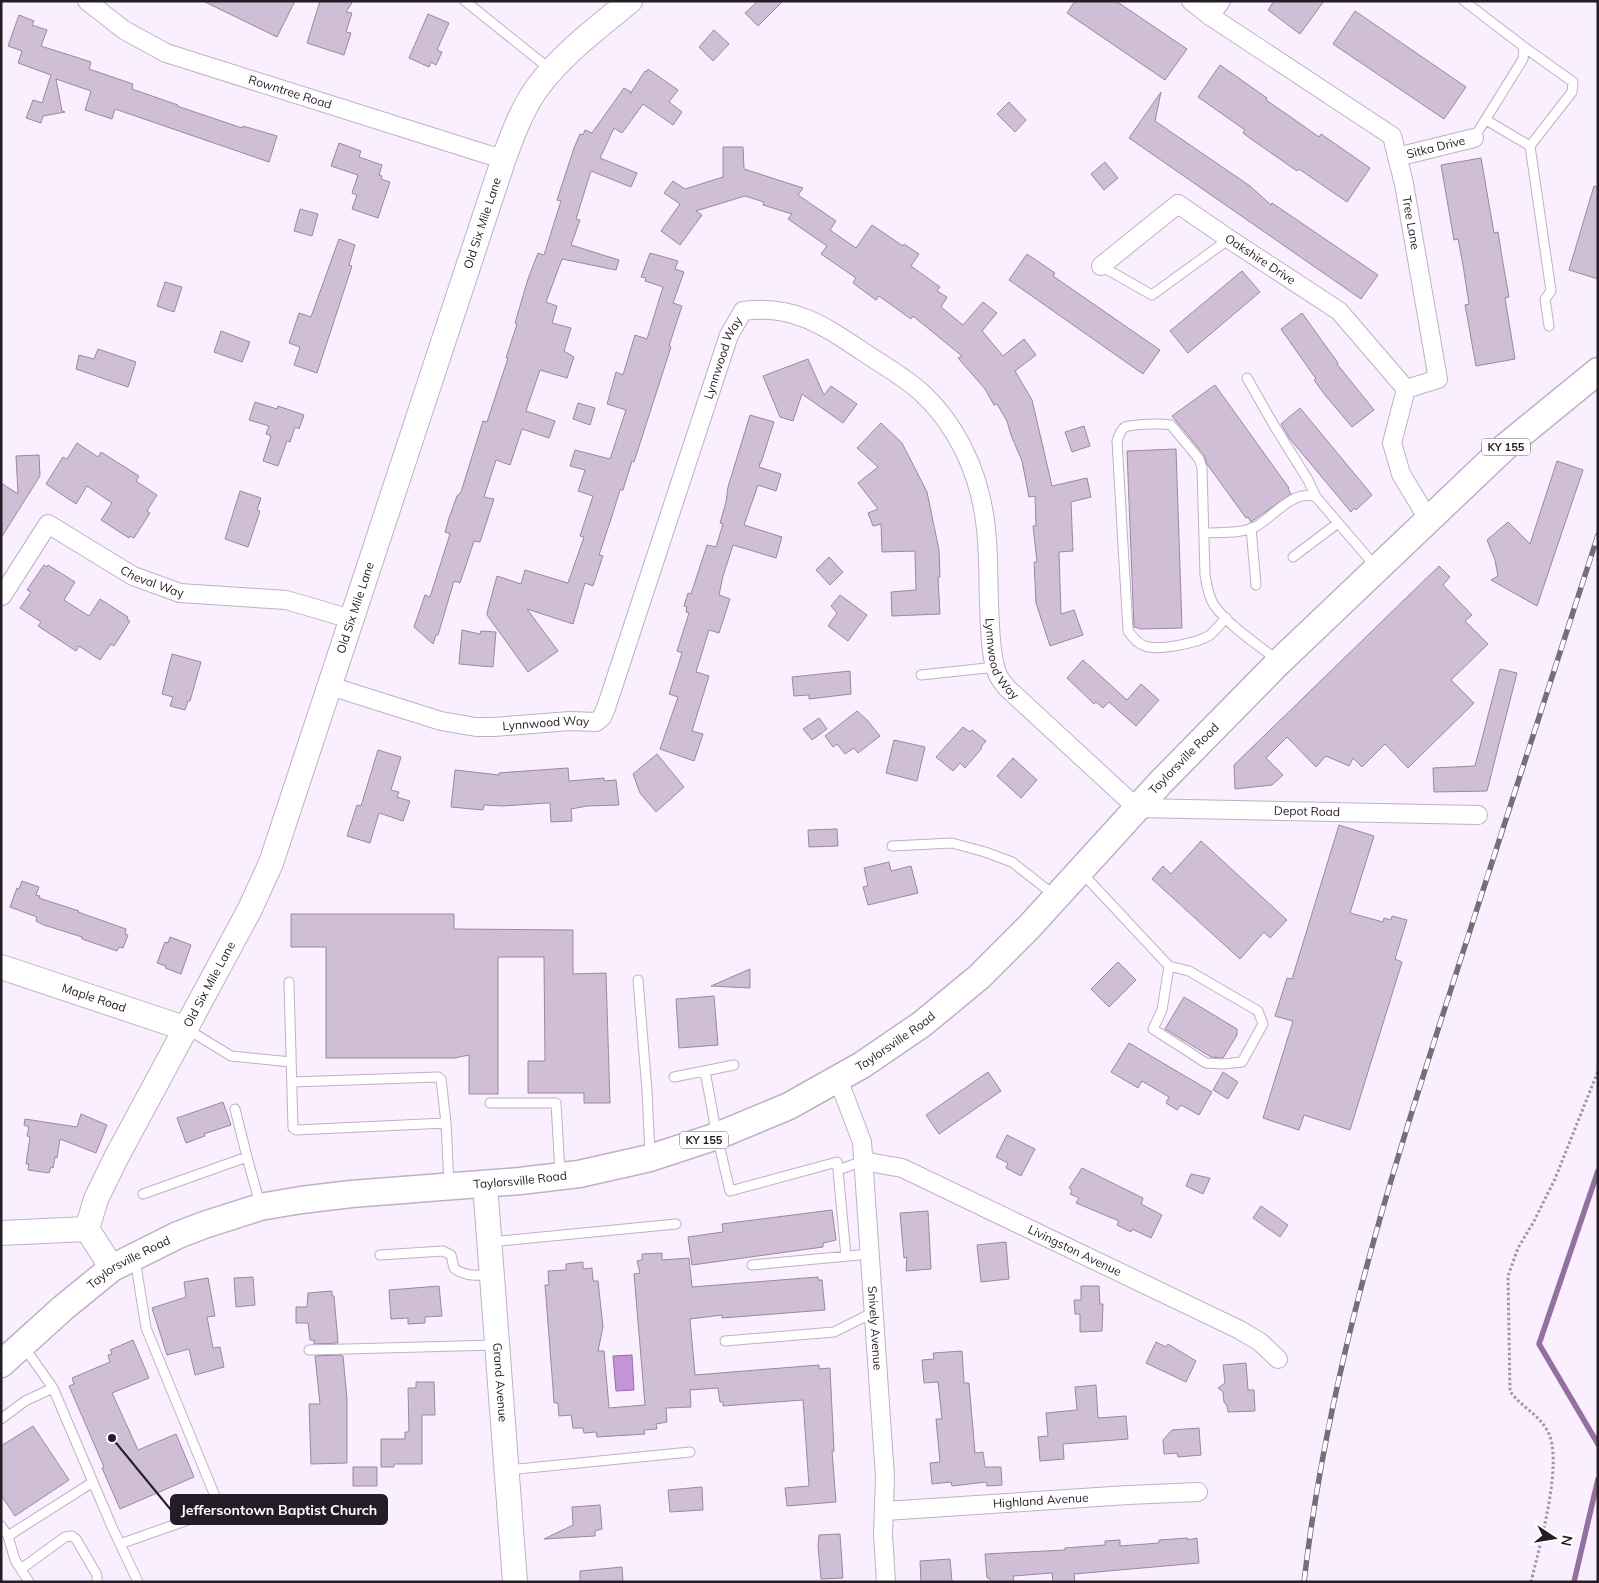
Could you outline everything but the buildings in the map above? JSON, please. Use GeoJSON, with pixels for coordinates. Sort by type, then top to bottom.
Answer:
{"type":"FeatureCollection","features":[{"type":"Feature","properties":{"kind":"main road","name":"Taylorsville Road"},"geometry":{"type":"LineString","coordinates":[[1,1364],[62,1308],[112,1268],[178,1235],[260,1207],[351,1194],[485,1184],[579,1174],[650,1158],[717,1136],[789,1106],[862,1065],[922,1024],[979,977],[1029,927],[1137,808],[1280,662],[1505,447],[1598,371]]}},
{"type":"Feature","properties":{"kind":"street","name":"Rowntree Road"},"geometry":{"type":"LineString","coordinates":[[86,1],[124,30],[166,53],[489,155],[504,158]]}},
{"type":"Feature","properties":{"kind":"street","name":"Old Six Mile Lane"},"geometry":{"type":"LineString","coordinates":[[87,1229],[96,1199],[116,1158],[187,1029],[250,909],[271,863],[504,158],[524,108],[536,89],[562,58],[630,1]]}},
{"type":"Feature","properties":{"kind":"street","name":"Tree Lane"},"geometry":{"type":"LineString","coordinates":[[1191,1],[1210,16],[1392,136],[1406,194],[1438,379],[1406,389]]}},
{"type":"Feature","properties":{"kind":"street"},"geometry":{"type":"LineString","coordinates":[[1210,16],[1221,1]]}},
{"type":"Feature","properties":{"kind":"street","name":"Sitka Drive"},"geometry":{"type":"LineString","coordinates":[[1398,157],[1474,138]]}},
{"type":"Feature","properties":{"kind":"street","name":"Oakshire Drive"},"geometry":{"type":"LineString","coordinates":[[1101,266],[1178,204],[1340,311],[1406,389]]}},
{"type":"Feature","properties":{"kind":"street","name":"Lynnwood Way"},"geometry":{"type":"LineString","coordinates":[[330,686],[441,721],[476,727],[570,721],[596,722],[602,717],[610,699],[729,335],[743,312],[758,309],[795,314],[823,325],[919,390],[934,404],[949,424],[966,454],[982,506],[985,522],[991,643],[998,675],[1007,688],[1137,808]]}},
{"type":"Feature","properties":{"kind":"street"},"geometry":{"type":"LineString","coordinates":[[1406,389],[1392,443],[1400,474],[1428,519]]}},
{"type":"Feature","properties":{"kind":"street","name":"Cheval Way"},"geometry":{"type":"LineString","coordinates":[[2,596],[48,524],[133,576],[180,593],[286,600],[351,619]]}},
{"type":"Feature","properties":{"kind":"street","name":"Depot Road"},"geometry":{"type":"LineString","coordinates":[[1137,808],[1478,815]]}},
{"type":"Feature","properties":{"kind":"street","name":"Maple Road"},"geometry":{"type":"LineString","coordinates":[[1,968],[187,1029]]}},
{"type":"Feature","properties":{"kind":"street","name":"Snively Avenue"},"geometry":{"type":"LineString","coordinates":[[838,1079],[862,1142],[885,1477],[883,1534],[886,1582]]}},
{"type":"Feature","properties":{"kind":"street","name":"Livingston Avenue"},"geometry":{"type":"LineString","coordinates":[[863,1161],[902,1168],[1240,1330],[1260,1342],[1278,1358]]}},
{"type":"Feature","properties":{"kind":"street","name":"Grand Avenue"},"geometry":{"type":"LineString","coordinates":[[485,1184],[515,1582]]}},
{"type":"Feature","properties":{"kind":"street"},"geometry":{"type":"LineString","coordinates":[[1,1233],[87,1229],[112,1268]]}},
{"type":"Feature","properties":{"kind":"street","name":"Highland Avenue"},"geometry":{"type":"LineString","coordinates":[[885,1511],[1198,1492]]}},
{"type":"Feature","properties":{"kind":"lane"},"geometry":{"type":"LineString","coordinates":[[465,1],[551,70]]}},
{"type":"Feature","properties":{"kind":"lane"},"geometry":{"type":"LineString","coordinates":[[1464,1],[1573,82],[1572,92],[1530,146],[1551,291],[1545,299],[1549,326]]}},
{"type":"Feature","properties":{"kind":"lane"},"geometry":{"type":"LineString","coordinates":[[1474,138],[1523,60],[1524,47]]}},
{"type":"Feature","properties":{"kind":"lane"},"geometry":{"type":"LineString","coordinates":[[1486,120],[1530,146]]}},
{"type":"Feature","properties":{"kind":"lane"},"geometry":{"type":"LineString","coordinates":[[1101,266],[1152,295],[1229,239]]}},
{"type":"Feature","properties":{"kind":"lane"},"geometry":{"type":"LineString","coordinates":[[1247,378],[1308,480],[1316,498],[1377,568]]}},
{"type":"Feature","properties":{"kind":"lane"},"geometry":{"type":"LineString","coordinates":[[1226,618],[1209,635],[1196,641],[1158,648],[1145,646],[1135,640],[1128,631],[1117,441],[1121,431],[1126,427],[1163,423],[1171,425],[1199,459],[1202,468],[1207,589],[1213,604],[1226,618],[1280,662]]}},
{"type":"Feature","properties":{"kind":"lane"},"geometry":{"type":"LineString","coordinates":[[1204,533],[1239,532],[1251,528],[1298,496],[1310,495],[1316,498]]}},
{"type":"Feature","properties":{"kind":"lane"},"geometry":{"type":"LineString","coordinates":[[1293,557],[1338,523]]}},
{"type":"Feature","properties":{"kind":"lane"},"geometry":{"type":"LineString","coordinates":[[1251,528],[1256,586]]}},
{"type":"Feature","properties":{"kind":"lane"},"geometry":{"type":"LineString","coordinates":[[921,675],[996,667]]}},
{"type":"Feature","properties":{"kind":"lane"},"geometry":{"type":"LineString","coordinates":[[892,846],[952,843],[985,852],[1012,862],[1056,897]]}},
{"type":"Feature","properties":{"kind":"lane"},"geometry":{"type":"LineString","coordinates":[[1080,871],[1169,966],[1189,971],[1258,1011],[1263,1024],[1242,1062],[1206,1063],[1153,1029],[1162,1010],[1169,966]]}},
{"type":"Feature","properties":{"kind":"lane"},"geometry":{"type":"LineString","coordinates":[[638,980],[647,1091],[650,1158]]}},
{"type":"Feature","properties":{"kind":"lane"},"geometry":{"type":"LineString","coordinates":[[289,982],[293,1126],[296,1130],[446,1122]]}},
{"type":"Feature","properties":{"kind":"lane"},"geometry":{"type":"LineString","coordinates":[[187,1029],[231,1056],[291,1062]]}},
{"type":"Feature","properties":{"kind":"lane"},"geometry":{"type":"LineString","coordinates":[[674,1077],[734,1064]]}},
{"type":"Feature","properties":{"kind":"lane"},"geometry":{"type":"LineString","coordinates":[[705,1071],[717,1136],[730,1191],[837,1162],[846,1256]]}},
{"type":"Feature","properties":{"kind":"lane"},"geometry":{"type":"LineString","coordinates":[[292,1082],[438,1077],[441,1079],[446,1122],[449,1187]]}},
{"type":"Feature","properties":{"kind":"lane"},"geometry":{"type":"LineString","coordinates":[[490,1103],[556,1103],[560,1176]]}},
{"type":"Feature","properties":{"kind":"lane"},"geometry":{"type":"LineString","coordinates":[[235,1109],[260,1207]]}},
{"type":"Feature","properties":{"kind":"lane"},"geometry":{"type":"LineString","coordinates":[[143,1194],[247,1158]]}},
{"type":"Feature","properties":{"kind":"lane"},"geometry":{"type":"LineString","coordinates":[[838,1170],[863,1161]]}},
{"type":"Feature","properties":{"kind":"lane"},"geometry":{"type":"LineString","coordinates":[[490,1242],[676,1224]]}},
{"type":"Feature","properties":{"kind":"lane"},"geometry":{"type":"LineString","coordinates":[[380,1256],[443,1251],[451,1255],[454,1268],[461,1274],[472,1276],[493,1275]]}},
{"type":"Feature","properties":{"kind":"lane"},"geometry":{"type":"LineString","coordinates":[[752,1265],[870,1254]]}},
{"type":"Feature","properties":{"kind":"lane"},"geometry":{"type":"LineString","coordinates":[[120,1544],[205,1514],[212,1506],[215,1496],[146,1328],[135,1256]]}},
{"type":"Feature","properties":{"kind":"lane"},"geometry":{"type":"LineString","coordinates":[[724,1341],[834,1332],[874,1312]]}},
{"type":"Feature","properties":{"kind":"lane"},"geometry":{"type":"LineString","coordinates":[[22,1345],[53,1388],[138,1582]]}},
{"type":"Feature","properties":{"kind":"lane"},"geometry":{"type":"LineString","coordinates":[[309,1350],[498,1345]]}},
{"type":"Feature","properties":{"kind":"lane"},"geometry":{"type":"LineString","coordinates":[[1,1420],[25,1401],[53,1388]]}},
{"type":"Feature","properties":{"kind":"lane"},"geometry":{"type":"LineString","coordinates":[[507,1470],[690,1452]]}},
{"type":"Feature","properties":{"kind":"lane"},"geometry":{"type":"LineString","coordinates":[[8,1536],[93,1482]]}},
{"type":"Feature","properties":{"kind":"lane"},"geometry":{"type":"LineString","coordinates":[[1,1526],[8,1536],[15,1560],[29,1582]]}},
{"type":"Feature","properties":{"kind":"lane"},"geometry":{"type":"LineString","coordinates":[[21,1568],[64,1537],[72,1536],[76,1538],[96,1575],[97,1582]]}},
{"type":"Feature","properties":{"kind":"path"},"geometry":{"type":"LineString","coordinates":[[1531,1582],[1550,1496],[1553,1466],[1552,1447],[1548,1431],[1516,1399],[1510,1390],[1508,1276],[1518,1248],[1534,1223],[1555,1179],[1598,1071]]}},
{"type":"Feature","properties":{"kind":"shaded area"},"geometry":{"type":"Polygon","coordinates":[[[632,1355],[634,1390],[616,1391],[613,1356],[632,1355]]]}},
{"type":"Feature","properties":{"kind":"waterway"},"geometry":{"type":"LineString","coordinates":[[1598,1171],[1539,1344],[1598,1444]]}},
{"type":"Feature","properties":{"kind":"waterway"},"geometry":{"type":"LineString","coordinates":[[1574,1582],[1598,1479]]}},
{"type":"Feature","properties":{"kind":"railway"},"geometry":{"type":"LineString","coordinates":[[1304,1582],[1328,1428],[1345,1353],[1384,1204],[1429,1057],[1598,535]]}},
{"type":"Feature","properties":{"kind":"place","name":"Jeffersontown Baptist Church"},"geometry":{"type":"Point","coordinates":[112,1438]}}]}
